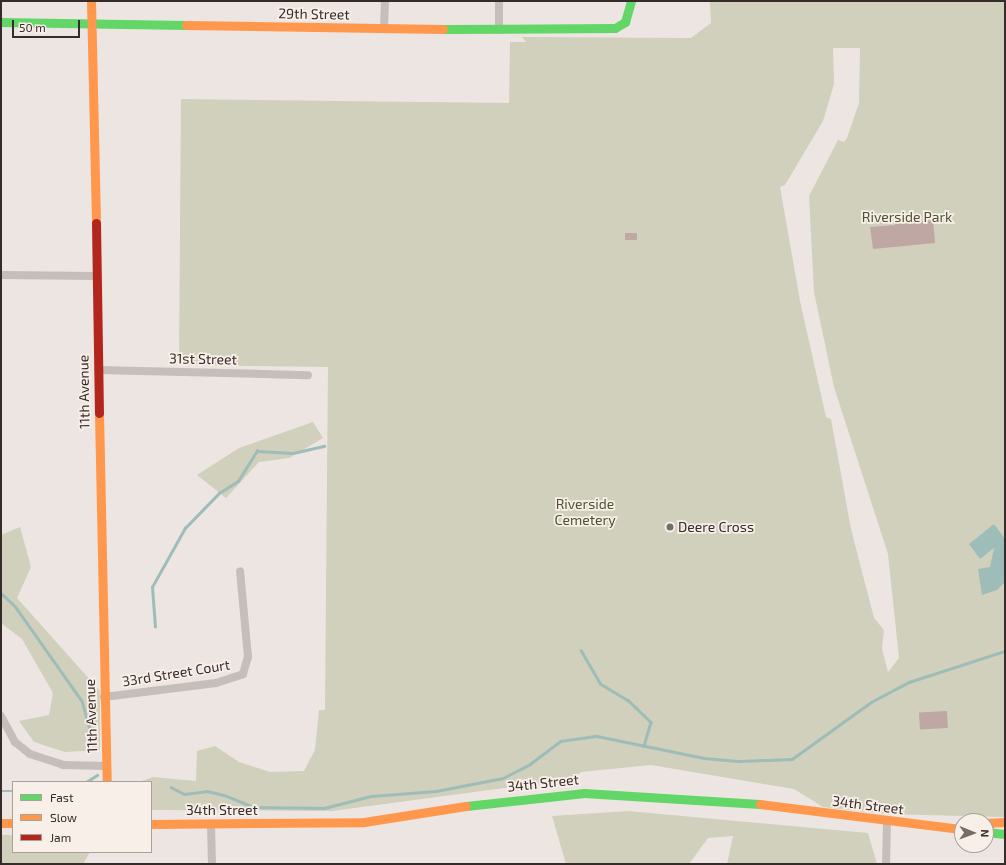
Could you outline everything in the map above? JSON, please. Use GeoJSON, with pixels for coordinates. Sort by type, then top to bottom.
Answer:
{"type":"FeatureCollection","features":[{"type":"Feature","properties":{"kind":"street","name":"11th Avenue"},"geometry":{"type":"LineString","coordinates":[[91,1],[104,697],[108,781]]}},
{"type":"Feature","properties":{"kind":"street"},"geometry":{"type":"LineString","coordinates":[[384,29],[385,1]]}},
{"type":"Feature","properties":{"kind":"street"},"geometry":{"type":"LineString","coordinates":[[499,1],[499,30]]}},
{"type":"Feature","properties":{"kind":"street","name":"29th Street"},"geometry":{"type":"LineString","coordinates":[[1,22],[91,22],[384,29],[606,29],[615,28],[625,22],[631,1]]}},
{"type":"Feature","properties":{"kind":"street"},"geometry":{"type":"LineString","coordinates":[[1,274],[96,276]]}},
{"type":"Feature","properties":{"kind":"street","name":"31st Street"},"geometry":{"type":"LineString","coordinates":[[98,370],[308,375]]}},
{"type":"Feature","properties":{"kind":"street","name":"33rd Street Court"},"geometry":{"type":"LineString","coordinates":[[104,697],[216,683],[243,674],[248,657],[240,571]]}},
{"type":"Feature","properties":{"kind":"street"},"geometry":{"type":"LineString","coordinates":[[1,716],[15,742],[30,754],[63,765],[107,766]]}},
{"type":"Feature","properties":{"kind":"street","name":"34th Street"},"geometry":{"type":"LineString","coordinates":[[152,824],[364,822],[515,799],[584,793],[724,800],[887,822],[954,828]]}},
{"type":"Feature","properties":{"kind":"street"},"geometry":{"type":"LineString","coordinates":[[886,864],[887,822]]}},
{"type":"Feature","properties":{"kind":"street"},"geometry":{"type":"LineString","coordinates":[[994,823],[1005,822]]}},
{"type":"Feature","properties":{"kind":"street"},"geometry":{"type":"LineString","coordinates":[[1,823],[12,823]]}},
{"type":"Feature","properties":{"kind":"street"},"geometry":{"type":"LineString","coordinates":[[211,824],[212,864]]}},
{"type":"Feature","properties":{"kind":"street","name":"34th Street"},"geometry":{"type":"LineString","coordinates":[[937,826],[954,825]]}},
{"type":"Feature","properties":{"kind":"street"},"geometry":{"type":"LineString","coordinates":[[994,833],[1005,834]]}},
{"type":"Feature","properties":{"kind":"green space","name":"Riverside Cemetery"},"geometry":{"type":"Polygon","coordinates":[[[710,1],[1005,1],[1005,817],[994,817],[994,813],[954,813],[954,816],[886,814],[823,807],[794,789],[651,765],[581,772],[573,779],[332,811],[152,810],[152,781],[142,781],[153,777],[196,781],[197,751],[215,746],[239,762],[270,772],[304,771],[315,750],[319,710],[325,710],[328,367],[179,365],[181,99],[509,103],[510,42],[526,42],[522,37],[691,38],[711,23],[710,1]],[[833,48],[834,84],[823,121],[785,185],[780,187],[800,301],[826,417],[831,419],[851,529],[874,618],[884,630],[882,649],[888,672],[899,658],[888,554],[834,387],[814,292],[809,196],[838,140],[844,142],[847,138],[859,103],[860,48],[833,48]]]}},
{"type":"Feature","properties":{"kind":"green space"},"geometry":{"type":"Polygon","coordinates":[[[313,422],[323,438],[289,458],[259,462],[226,498],[197,475],[239,448],[313,422]]]}},
{"type":"Feature","properties":{"kind":"green space"},"geometry":{"type":"Polygon","coordinates":[[[20,527],[31,567],[17,598],[100,691],[100,750],[65,752],[34,742],[19,721],[49,715],[53,693],[22,639],[1,623],[1,535],[20,527]]]}},
{"type":"Feature","properties":{"kind":"green space"},"geometry":{"type":"Polygon","coordinates":[[[628,811],[868,833],[877,864],[727,864],[733,836],[708,838],[689,864],[566,864],[552,816],[628,811]]]}},
{"type":"Feature","properties":{"kind":"green space"},"geometry":{"type":"Polygon","coordinates":[[[1,835],[12,835],[12,853],[89,853],[83,864],[1,864],[1,835]]]}},
{"type":"Feature","properties":{"kind":"water"},"geometry":{"type":"Polygon","coordinates":[[[994,524],[1005,539],[1005,582],[997,590],[982,595],[978,569],[990,567],[994,548],[980,559],[969,544],[994,524]]]}},
{"type":"Feature","properties":{"kind":"building"},"geometry":{"type":"Polygon","coordinates":[[[907,216],[908,223],[933,220],[935,243],[873,249],[870,227],[895,225],[894,217],[907,216]]]}},
{"type":"Feature","properties":{"kind":"building"},"geometry":{"type":"Polygon","coordinates":[[[625,233],[637,233],[637,240],[625,240],[625,233]]]}},
{"type":"Feature","properties":{"kind":"building"},"geometry":{"type":"Polygon","coordinates":[[[947,711],[948,728],[920,729],[919,712],[947,711]]]}},
{"type":"Feature","properties":{"kind":"waterway"},"geometry":{"type":"LineString","coordinates":[[155,627],[152,587],[185,528],[219,493],[238,481],[257,451],[293,453],[324,446]]}},
{"type":"Feature","properties":{"kind":"waterway"},"geometry":{"type":"LineString","coordinates":[[1,593],[15,606],[82,701],[93,739]]}},
{"type":"Feature","properties":{"kind":"waterway"},"geometry":{"type":"LineString","coordinates":[[581,650],[601,684],[628,700],[651,722],[644,746]]}},
{"type":"Feature","properties":{"kind":"waterway"},"geometry":{"type":"LineString","coordinates":[[171,787],[184,794],[207,791],[224,795],[254,807],[324,808],[371,796],[436,791],[503,778],[530,764],[560,741],[597,736],[704,758],[740,761],[792,759],[871,702],[909,682],[1005,651]]}},
{"type":"Feature","properties":{"kind":"waterway"},"geometry":{"type":"LineString","coordinates":[[88,781],[97,775]]}},
{"type":"Feature","properties":{"kind":"waterway"},"geometry":{"type":"LineString","coordinates":[[1,791],[12,791]]}},
{"type":"Feature","properties":{"kind":"traffic: fast"},"geometry":{"type":"LineString","coordinates":[[443,29],[615,28],[625,22],[631,1]]}},
{"type":"Feature","properties":{"kind":"traffic: fast"},"geometry":{"type":"LineString","coordinates":[[1,22],[186,25]]}},
{"type":"Feature","properties":{"kind":"traffic: fast"},"geometry":{"type":"LineString","coordinates":[[466,806],[584,793],[760,804]]}},
{"type":"Feature","properties":{"kind":"traffic: fast"},"geometry":{"type":"LineString","coordinates":[[994,833],[1005,834]]}},
{"type":"Feature","properties":{"kind":"traffic: slow"},"geometry":{"type":"LineString","coordinates":[[91,1],[96,223]]}},
{"type":"Feature","properties":{"kind":"traffic: slow"},"geometry":{"type":"LineString","coordinates":[[186,25],[443,29]]}},
{"type":"Feature","properties":{"kind":"traffic: slow"},"geometry":{"type":"LineString","coordinates":[[99,413],[107,781]]}},
{"type":"Feature","properties":{"kind":"traffic: slow"},"geometry":{"type":"LineString","coordinates":[[760,804],[954,828]]}},
{"type":"Feature","properties":{"kind":"traffic: slow"},"geometry":{"type":"LineString","coordinates":[[152,824],[364,822],[466,806]]}},
{"type":"Feature","properties":{"kind":"traffic: slow"},"geometry":{"type":"LineString","coordinates":[[994,823],[1005,822]]}},
{"type":"Feature","properties":{"kind":"traffic: slow"},"geometry":{"type":"LineString","coordinates":[[1,823],[12,823]]}},
{"type":"Feature","properties":{"kind":"traffic: jam"},"geometry":{"type":"LineString","coordinates":[[96,223],[99,413]]}},
{"type":"Feature","properties":{"kind":"place","name":"Deere Cross"},"geometry":{"type":"Point","coordinates":[670,527]}},
{"type":"Feature","properties":{"kind":"park label","name":"Riverside Park"},"geometry":{"type":"Point","coordinates":[907,217]}}]}
